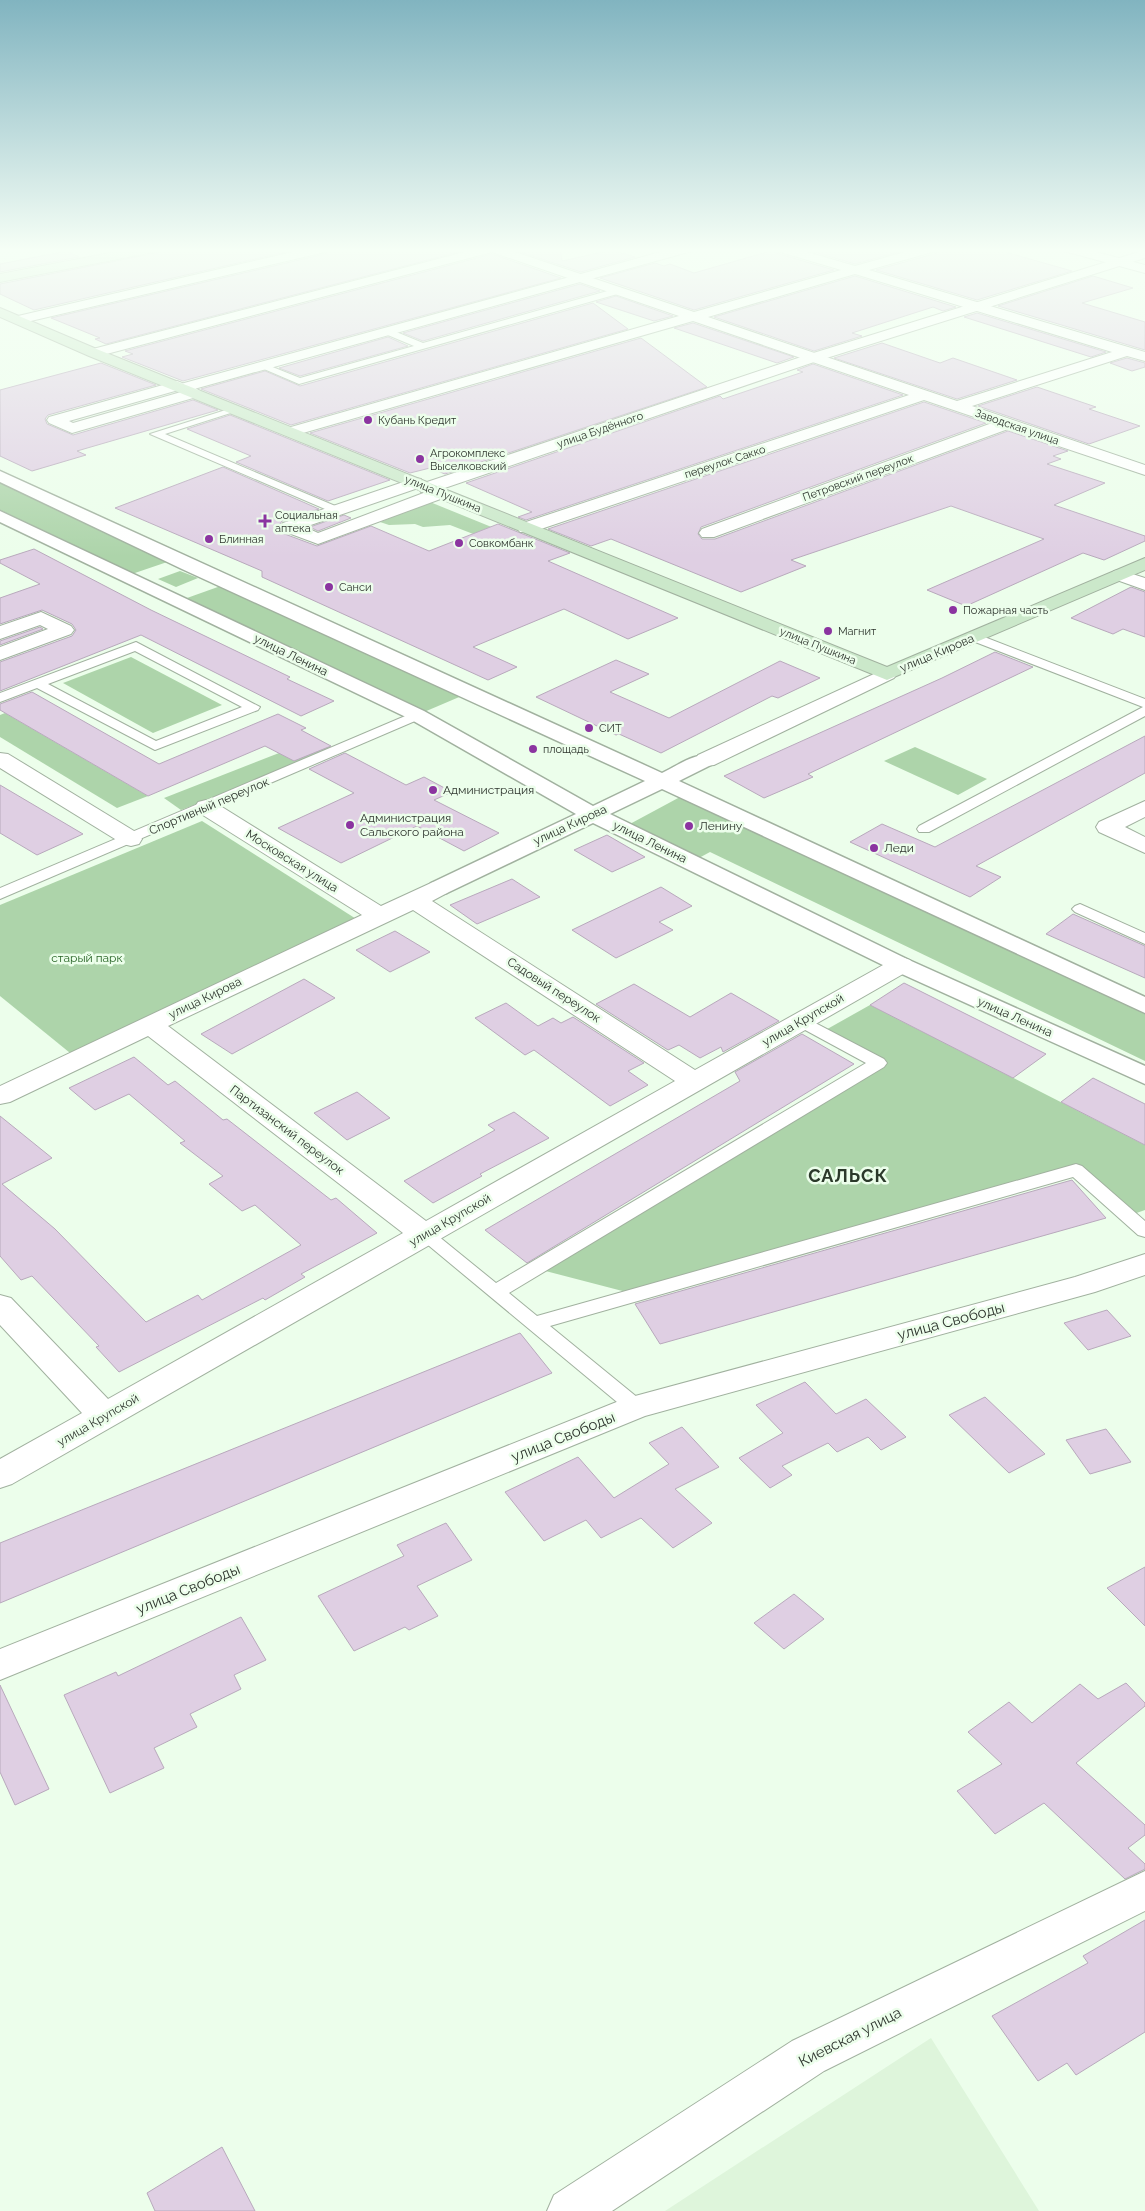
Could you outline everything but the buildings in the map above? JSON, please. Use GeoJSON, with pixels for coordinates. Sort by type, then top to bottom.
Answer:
{"type":"FeatureCollection","features":[{"type":"Feature","properties":{"kind":"main road","name":"улица Пушкина"},"geometry":{"type":"LineString","coordinates":[[90,351],[887,674]]}},
{"type":"Feature","properties":{"kind":"main road","name":"улица Кирова"},"geometry":{"type":"LineString","coordinates":[[887,674],[1145,563]]}},
{"type":"Feature","properties":{"kind":"street"},"geometry":{"type":"LineString","coordinates":[[94,353],[101,351]]}},
{"type":"Feature","properties":{"kind":"street"},"geometry":{"type":"LineString","coordinates":[[185,389],[55,420],[72,428],[185,389],[316,351]]}},
{"type":"Feature","properties":{"kind":"street"},"geometry":{"type":"LineString","coordinates":[[290,432],[571,351]]}},
{"type":"Feature","properties":{"kind":"street","name":"Заводская улица"},"geometry":{"type":"LineString","coordinates":[[793,351],[1145,470]]}},
{"type":"Feature","properties":{"kind":"street","name":"улица Будённого"},"geometry":{"type":"LineString","coordinates":[[427,488],[318,539],[289,527],[336,510],[427,488],[834,351]]}},
{"type":"Feature","properties":{"kind":"street"},"geometry":{"type":"LineString","coordinates":[[956,406],[1126,352],[1145,357]]}},
{"type":"Feature","properties":{"kind":"street","name":"переулок Сакко"},"geometry":{"type":"LineString","coordinates":[[526,528],[924,395]]}},
{"type":"Feature","properties":{"kind":"street","name":"Петровский переулок"},"geometry":{"type":"LineString","coordinates":[[708,533],[1008,423]]}},
{"type":"Feature","properties":{"kind":"street"},"geometry":{"type":"LineString","coordinates":[[0,476],[188,565],[471,692],[1145,1006]]}},
{"type":"Feature","properties":{"kind":"street","name":"улица Ленина"},"geometry":{"type":"LineString","coordinates":[[0,516],[417,715],[592,814],[901,965],[1145,1076]]}},
{"type":"Feature","properties":{"kind":"street"},"geometry":{"type":"LineString","coordinates":[[1120,575],[1145,584]]}},
{"type":"Feature","properties":{"kind":"street"},"geometry":{"type":"LineString","coordinates":[[0,633],[41,618],[64,630],[0,654]]}},
{"type":"Feature","properties":{"kind":"street","name":"улица Кирова"},"geometry":{"type":"LineString","coordinates":[[0,1096],[887,674]]}},
{"type":"Feature","properties":{"kind":"street"},"geometry":{"type":"LineString","coordinates":[[0,759],[131,839]]}},
{"type":"Feature","properties":{"kind":"street","name":"Московская улица"},"geometry":{"type":"LineString","coordinates":[[206,807],[378,916]]}},
{"type":"Feature","properties":{"kind":"street"},"geometry":{"type":"LineString","coordinates":[[1145,808],[1107,827],[1145,846]]}},
{"type":"Feature","properties":{"kind":"street","name":"Садовый переулок"},"geometry":{"type":"LineString","coordinates":[[413,899],[695,1082]]}},
{"type":"Feature","properties":{"kind":"street","name":"улица Крупской"},"geometry":{"type":"LineString","coordinates":[[0,1475],[901,965]]}},
{"type":"Feature","properties":{"kind":"street","name":"Партизанский переулок"},"geometry":{"type":"LineString","coordinates":[[150,1024],[425,1235]]}},
{"type":"Feature","properties":{"kind":"street","name":"улица Свободы"},"geometry":{"type":"LineString","coordinates":[[0,1665],[636,1407],[1084,1285],[1145,1264]]}},
{"type":"Feature","properties":{"kind":"street"},"geometry":{"type":"LineString","coordinates":[[0,1306],[104,1416]]}},
{"type":"Feature","properties":{"kind":"street","name":"Киевская улица"},"geometry":{"type":"LineString","coordinates":[[570,2211],[808,2056],[1145,1890]]}},
{"type":"Feature","properties":{"kind":"lane"},"geometry":{"type":"LineString","coordinates":[[262,366],[299,381],[404,351]]}},
{"type":"Feature","properties":{"kind":"lane"},"geometry":{"type":"LineString","coordinates":[[235,410],[155,434],[336,510]]}},
{"type":"Feature","properties":{"kind":"lane"},"geometry":{"type":"LineString","coordinates":[[974,637],[1145,704]]}},
{"type":"Feature","properties":{"kind":"lane"},"geometry":{"type":"LineString","coordinates":[[0,698],[136,646],[253,706],[155,746],[38,684]]}},
{"type":"Feature","properties":{"kind":"lane"},"geometry":{"type":"LineString","coordinates":[[924,829],[1145,710]]}},
{"type":"Feature","properties":{"kind":"lane","name":"Спортивный переулок"},"geometry":{"type":"LineString","coordinates":[[0,894],[417,715]]}},
{"type":"Feature","properties":{"kind":"lane"},"geometry":{"type":"LineString","coordinates":[[1080,909],[1145,939]]}},
{"type":"Feature","properties":{"kind":"lane"},"geometry":{"type":"LineString","coordinates":[[495,1292],[878,1063],[802,1020]]}},
{"type":"Feature","properties":{"kind":"lane"},"geometry":{"type":"LineString","coordinates":[[534,1324],[644,1291],[1076,1170],[1145,1231]]}},
{"type":"Feature","properties":{"kind":"lane"},"geometry":{"type":"LineString","coordinates":[[425,1235],[636,1407]]}},
{"type":"Feature","properties":{"kind":"shaded area"},"geometry":{"type":"Polygon","coordinates":[[[931,2038],[1039,2211],[665,2211],[931,2038]]]}},
{"type":"Feature","properties":{"kind":"green space"},"geometry":{"type":"Polygon","coordinates":[[[0,478],[173,560],[132,574],[0,510],[0,478]]]}},
{"type":"Feature","properties":{"kind":"green space"},"geometry":{"type":"Polygon","coordinates":[[[430,502],[533,544],[517,551],[450,525],[423,527],[415,524],[389,525],[380,522],[430,502]]]}},
{"type":"Feature","properties":{"kind":"green space"},"geometry":{"type":"Polygon","coordinates":[[[180,571],[198,578],[176,587],[158,579],[180,571]]]}},
{"type":"Feature","properties":{"kind":"green space"},"geometry":{"type":"Polygon","coordinates":[[[229,583],[471,692],[417,715],[187,598],[229,583]]]}},
{"type":"Feature","properties":{"kind":"green space"},"geometry":{"type":"Polygon","coordinates":[[[131,657],[222,705],[153,733],[63,683],[131,657]]]}},
{"type":"Feature","properties":{"kind":"green space"},"geometry":{"type":"Polygon","coordinates":[[[5,713],[148,796],[117,808],[0,737],[0,715],[5,713]]]}},
{"type":"Feature","properties":{"kind":"green space"},"geometry":{"type":"Polygon","coordinates":[[[315,739],[334,750],[181,810],[164,798],[315,739]]]}},
{"type":"Feature","properties":{"kind":"green space"},"geometry":{"type":"Polygon","coordinates":[[[915,747],[987,779],[958,795],[884,761],[915,747]]]}},
{"type":"Feature","properties":{"kind":"green space"},"geometry":{"type":"Polygon","coordinates":[[[680,797],[1145,1014],[1145,1061],[710,852],[697,859],[628,825],[680,797]]]}},
{"type":"Feature","properties":{"kind":"green space","name":"старый парк"},"geometry":{"type":"Polygon","coordinates":[[[202,821],[361,922],[75,1057],[0,996],[0,905],[202,821]]]}},
{"type":"Feature","properties":{"kind":"green space"},"geometry":{"type":"Polygon","coordinates":[[[870,1005],[1145,1145],[1145,1210],[1128,1216],[1076,1170],[634,1294],[534,1268],[877,1063],[822,1032],[870,1005]]]}},
{"type":"Feature","properties":{"kind":"place","name":"Кубань Кредит"},"geometry":{"type":"Point","coordinates":[368,420]}},
{"type":"Feature","properties":{"kind":"place","name":"Агрокомплекс Выселковский"},"geometry":{"type":"Point","coordinates":[420,459]}},
{"type":"Feature","properties":{"kind":"place","name":"Социальная аптека"},"geometry":{"type":"Point","coordinates":[265,521]}},
{"type":"Feature","properties":{"kind":"place","name":"Блинная"},"geometry":{"type":"Point","coordinates":[209,539]}},
{"type":"Feature","properties":{"kind":"place","name":"Совкомбанк"},"geometry":{"type":"Point","coordinates":[459,543]}},
{"type":"Feature","properties":{"kind":"place","name":"Санси"},"geometry":{"type":"Point","coordinates":[329,587]}},
{"type":"Feature","properties":{"kind":"place","name":"Пожарная часть"},"geometry":{"type":"Point","coordinates":[953,610]}},
{"type":"Feature","properties":{"kind":"place","name":"Магнит"},"geometry":{"type":"Point","coordinates":[828,631]}},
{"type":"Feature","properties":{"kind":"place","name":"СИТ"},"geometry":{"type":"Point","coordinates":[589,728]}},
{"type":"Feature","properties":{"kind":"place","name":"площадь"},"geometry":{"type":"Point","coordinates":[533,749]}},
{"type":"Feature","properties":{"kind":"place","name":"Администрация"},"geometry":{"type":"Point","coordinates":[433,790]}},
{"type":"Feature","properties":{"kind":"place","name":"Администрация Сальского района"},"geometry":{"type":"Point","coordinates":[350,825]}},
{"type":"Feature","properties":{"kind":"place","name":"Ленину"},"geometry":{"type":"Point","coordinates":[689,826]}},
{"type":"Feature","properties":{"kind":"place","name":"Леди"},"geometry":{"type":"Point","coordinates":[874,848]}},
{"type":"Feature","properties":{"kind":"district","name":"САЛЬСК"},"geometry":{"type":"Point","coordinates":[848,1175]}}]}
